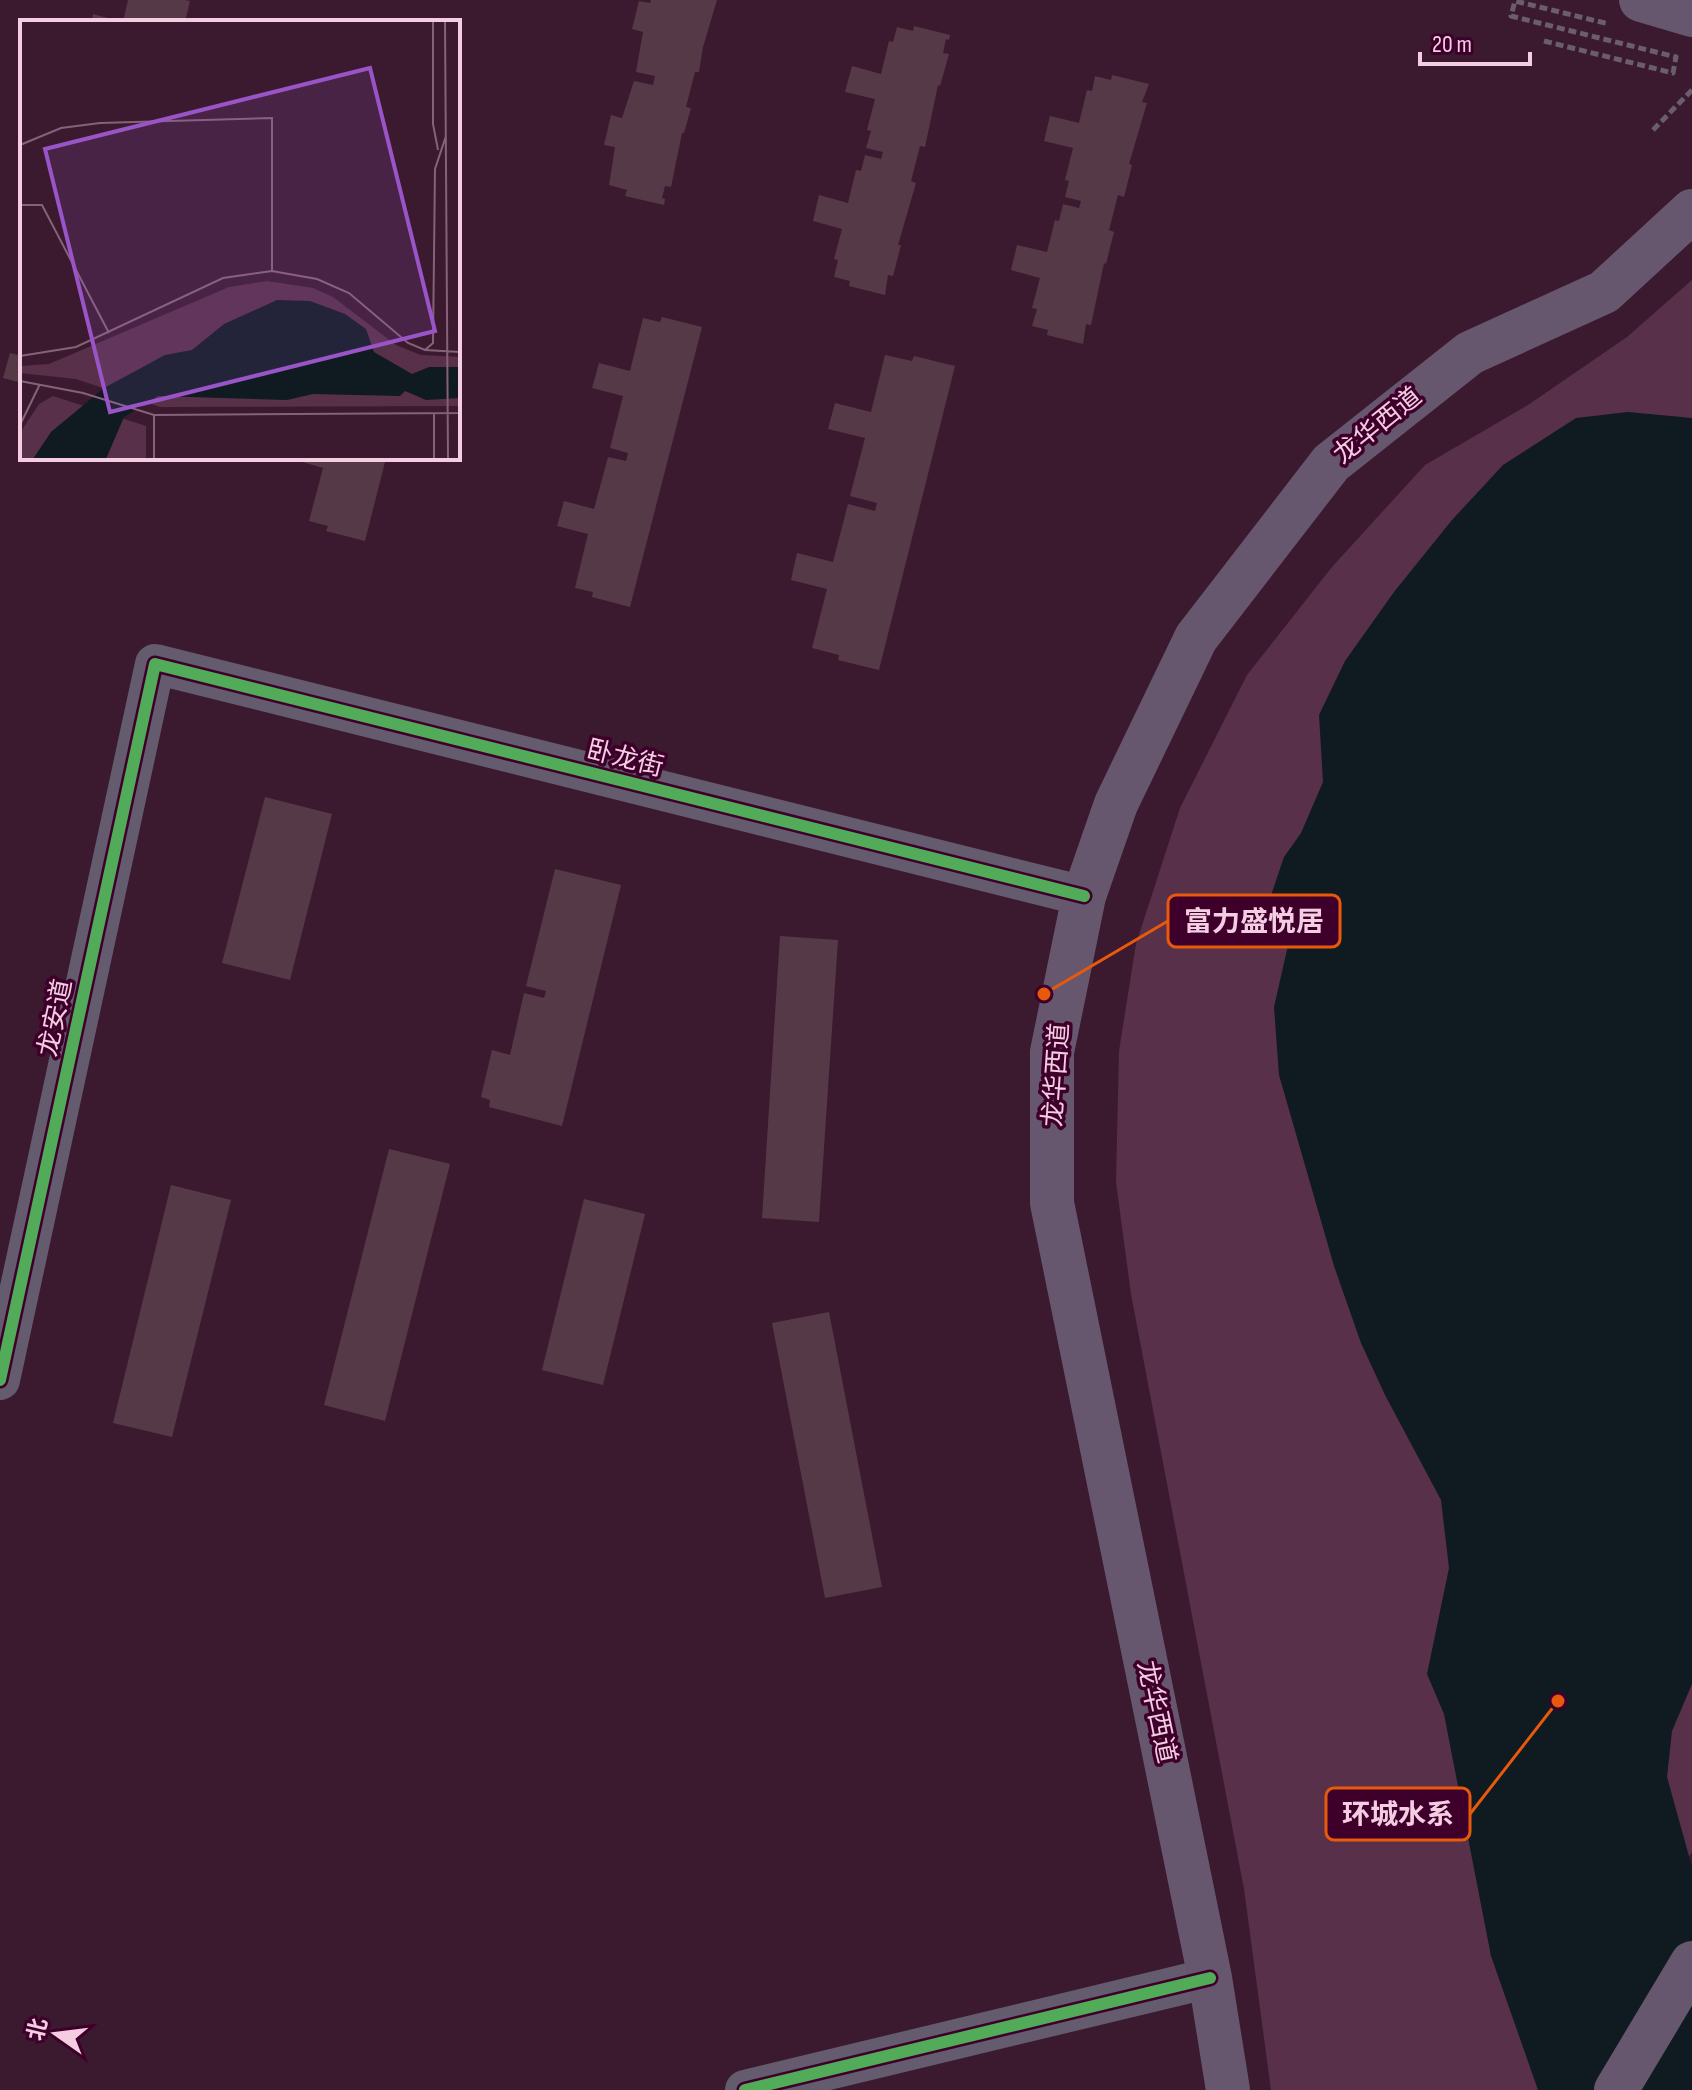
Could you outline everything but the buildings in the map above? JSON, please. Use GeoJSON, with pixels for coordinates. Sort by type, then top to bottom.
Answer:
{"type":"FeatureCollection","features":[{"type":"Feature","properties":{"kind":"main road"},"geometry":{"type":"LineString","coordinates":[[1629,13],[1692,15]]}},
{"type":"Feature","properties":{"kind":"main road","name":"龙华西道"},"geometry":{"type":"LineString","coordinates":[[1228,2090],[1210,1978],[1052,1203],[1052,1052],[1084,896],[1116,804],[1196,638],[1331,463],[1470,353],[1604,292],[1692,211]]}},
{"type":"Feature","properties":{"kind":"main road"},"geometry":{"type":"LineString","coordinates":[[1616,2090],[1692,1963]]}},
{"type":"Feature","properties":{"kind":"street","name":"卧龙街"},"geometry":{"type":"LineString","coordinates":[[155,664],[1084,896]]}},
{"type":"Feature","properties":{"kind":"street","name":"龙安道"},"geometry":{"type":"LineString","coordinates":[[0,1380],[155,664]]}},
{"type":"Feature","properties":{"kind":"street"},"geometry":{"type":"LineString","coordinates":[[745,2090],[1210,1978]]}},
{"type":"Feature","properties":{"kind":"path"},"geometry":{"type":"LineString","coordinates":[[1544,41],[1673,73],[1676,57],[1511,16],[1515,1],[1629,13]]}},
{"type":"Feature","properties":{"kind":"path"},"geometry":{"type":"LineString","coordinates":[[1653,130],[1692,90]]}},
{"type":"Feature","properties":{"kind":"shaded area"},"geometry":{"type":"Polygon","coordinates":[[[1692,280],[1692,1852],[1539,2090],[1271,2090],[1244,1889],[1131,1294],[1116,1182],[1119,1051],[1136,944],[1180,808],[1247,675],[1332,567],[1425,465],[1528,405],[1627,337],[1692,280]]]}},
{"type":"Feature","properties":{"kind":"shaded area"},"geometry":{"type":"Polygon","coordinates":[[[1628,412],[1692,418],[1692,1684],[1672,1731],[1667,1777],[1692,1867],[1692,2090],[1538,2090],[1491,1956],[1444,1714],[1427,1674],[1449,1568],[1441,1500],[1361,1343],[1334,1266],[1279,1075],[1274,1007],[1289,941],[1265,913],[1284,857],[1301,833],[1323,782],[1319,715],[1345,661],[1394,592],[1452,520],[1503,465],[1576,418],[1628,412]]]}},
{"type":"Feature","properties":{"kind":"cycle path"},"geometry":{"type":"LineString","coordinates":[[0,1380],[155,664],[1084,896]]}},
{"type":"Feature","properties":{"kind":"cycle path"},"geometry":{"type":"LineString","coordinates":[[745,2090],[1210,1978]]}},
{"type":"Feature","properties":{"kind":"place","name":"富力盛悦居"},"geometry":{"type":"Point","coordinates":[1044,994]}},
{"type":"Feature","properties":{"kind":"place","name":"环城水系"},"geometry":{"type":"Point","coordinates":[1558,1701]}}]}
